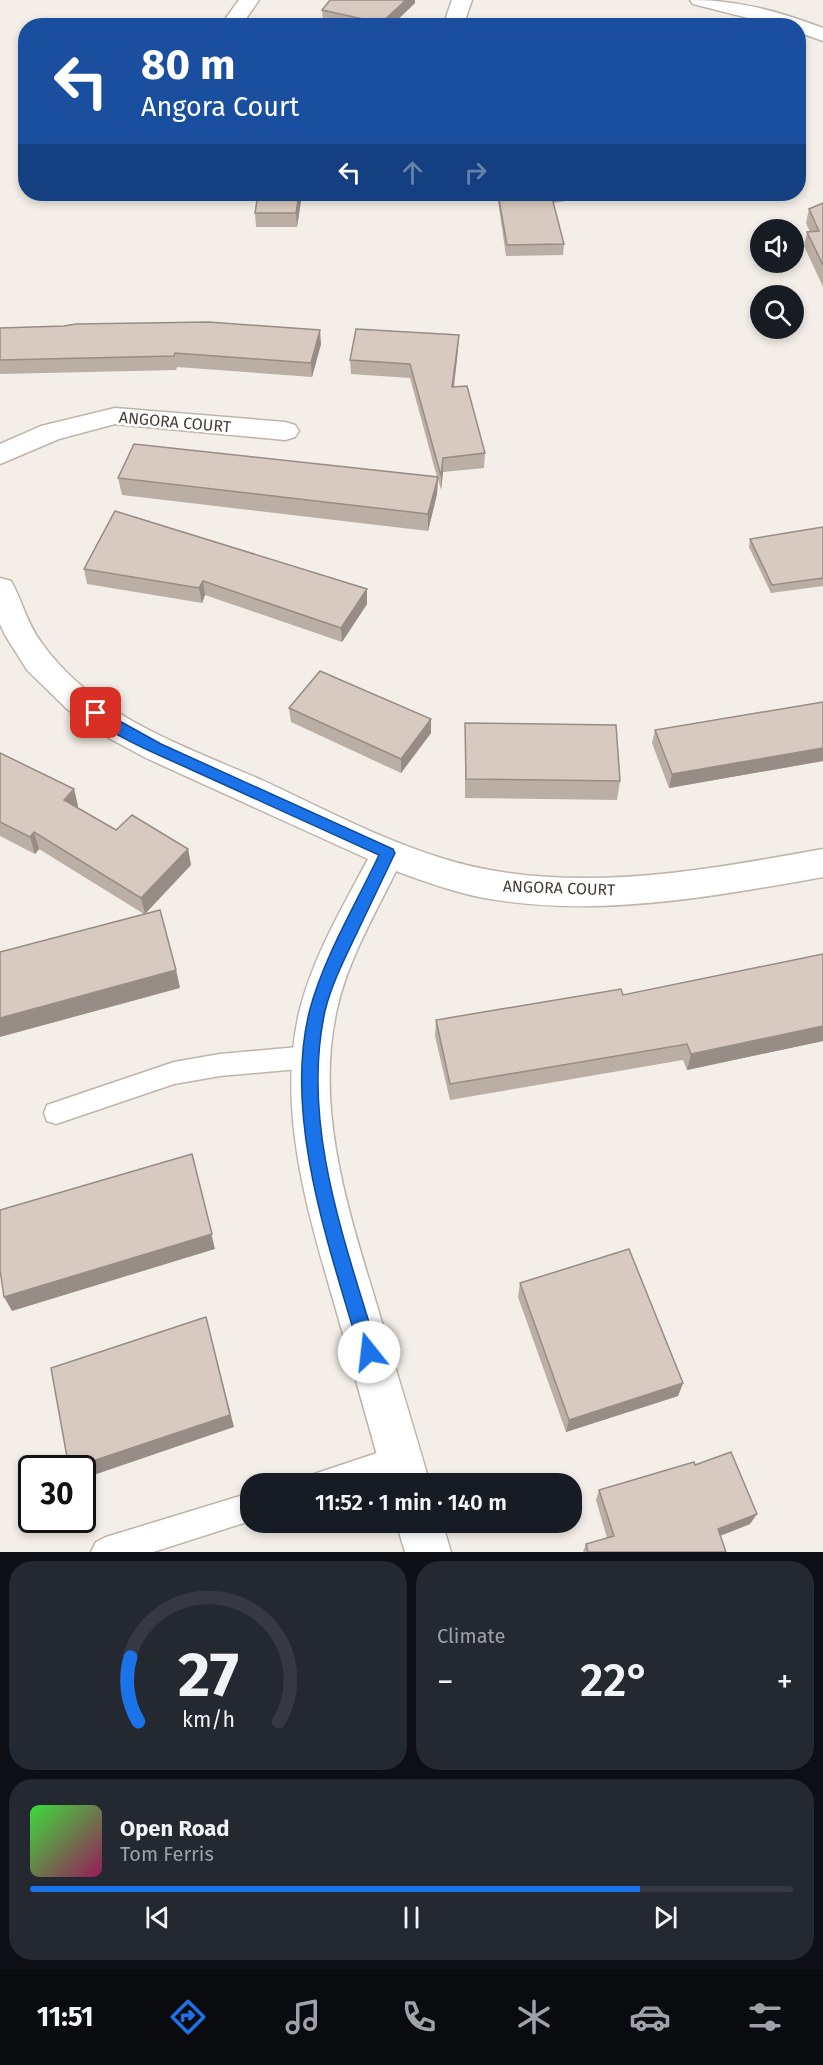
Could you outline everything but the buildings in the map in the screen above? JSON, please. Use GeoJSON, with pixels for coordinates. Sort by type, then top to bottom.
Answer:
{"type":"FeatureCollection","features":[{"type":"Feature","properties":{"kind":"street"},"geometry":{"type":"LineString","coordinates":[[236,18],[249,0]]}},
{"type":"Feature","properties":{"kind":"street"},"geometry":{"type":"LineString","coordinates":[[456,18],[462,0]]}},
{"type":"Feature","properties":{"kind":"street"},"geometry":{"type":"LineString","coordinates":[[700,0],[776,18]]}},
{"type":"Feature","properties":{"kind":"street"},"geometry":{"type":"LineString","coordinates":[[806,28],[823,35]]}},
{"type":"Feature","properties":{"kind":"street","name":"ANGORA COURT"},"geometry":{"type":"LineString","coordinates":[[0,455],[51,432],[115,416],[285,431]]}},
{"type":"Feature","properties":{"kind":"street","name":"ANGORA COURT"},"geometry":{"type":"LineString","coordinates":[[0,588],[21,637],[50,674],[78,701],[114,726],[416,865],[464,880],[513,888],[567,891],[671,886],[823,863]]}},
{"type":"Feature","properties":{"kind":"street"},"geometry":{"type":"LineString","coordinates":[[388,853],[333,969],[318,1009],[309,1057],[311,1110],[333,1231],[404,1471]]}},
{"type":"Feature","properties":{"kind":"street"},"geometry":{"type":"LineString","coordinates":[[422,1533],[428,1552]]}},
{"type":"Feature","properties":{"kind":"lane"},"geometry":{"type":"LineString","coordinates":[[56,1113],[174,1073],[220,1065],[309,1057]]}},
{"type":"Feature","properties":{"kind":"lane"},"geometry":{"type":"LineString","coordinates":[[106,1552],[240,1510]]}},
{"type":"Feature","properties":{"kind":"route"},"geometry":{"type":"LineString","coordinates":[[96,713],[114,726],[156,747],[388,853],[333,969],[318,1009],[309,1057],[311,1110],[320,1169],[333,1231],[369,1352]]}}]}
